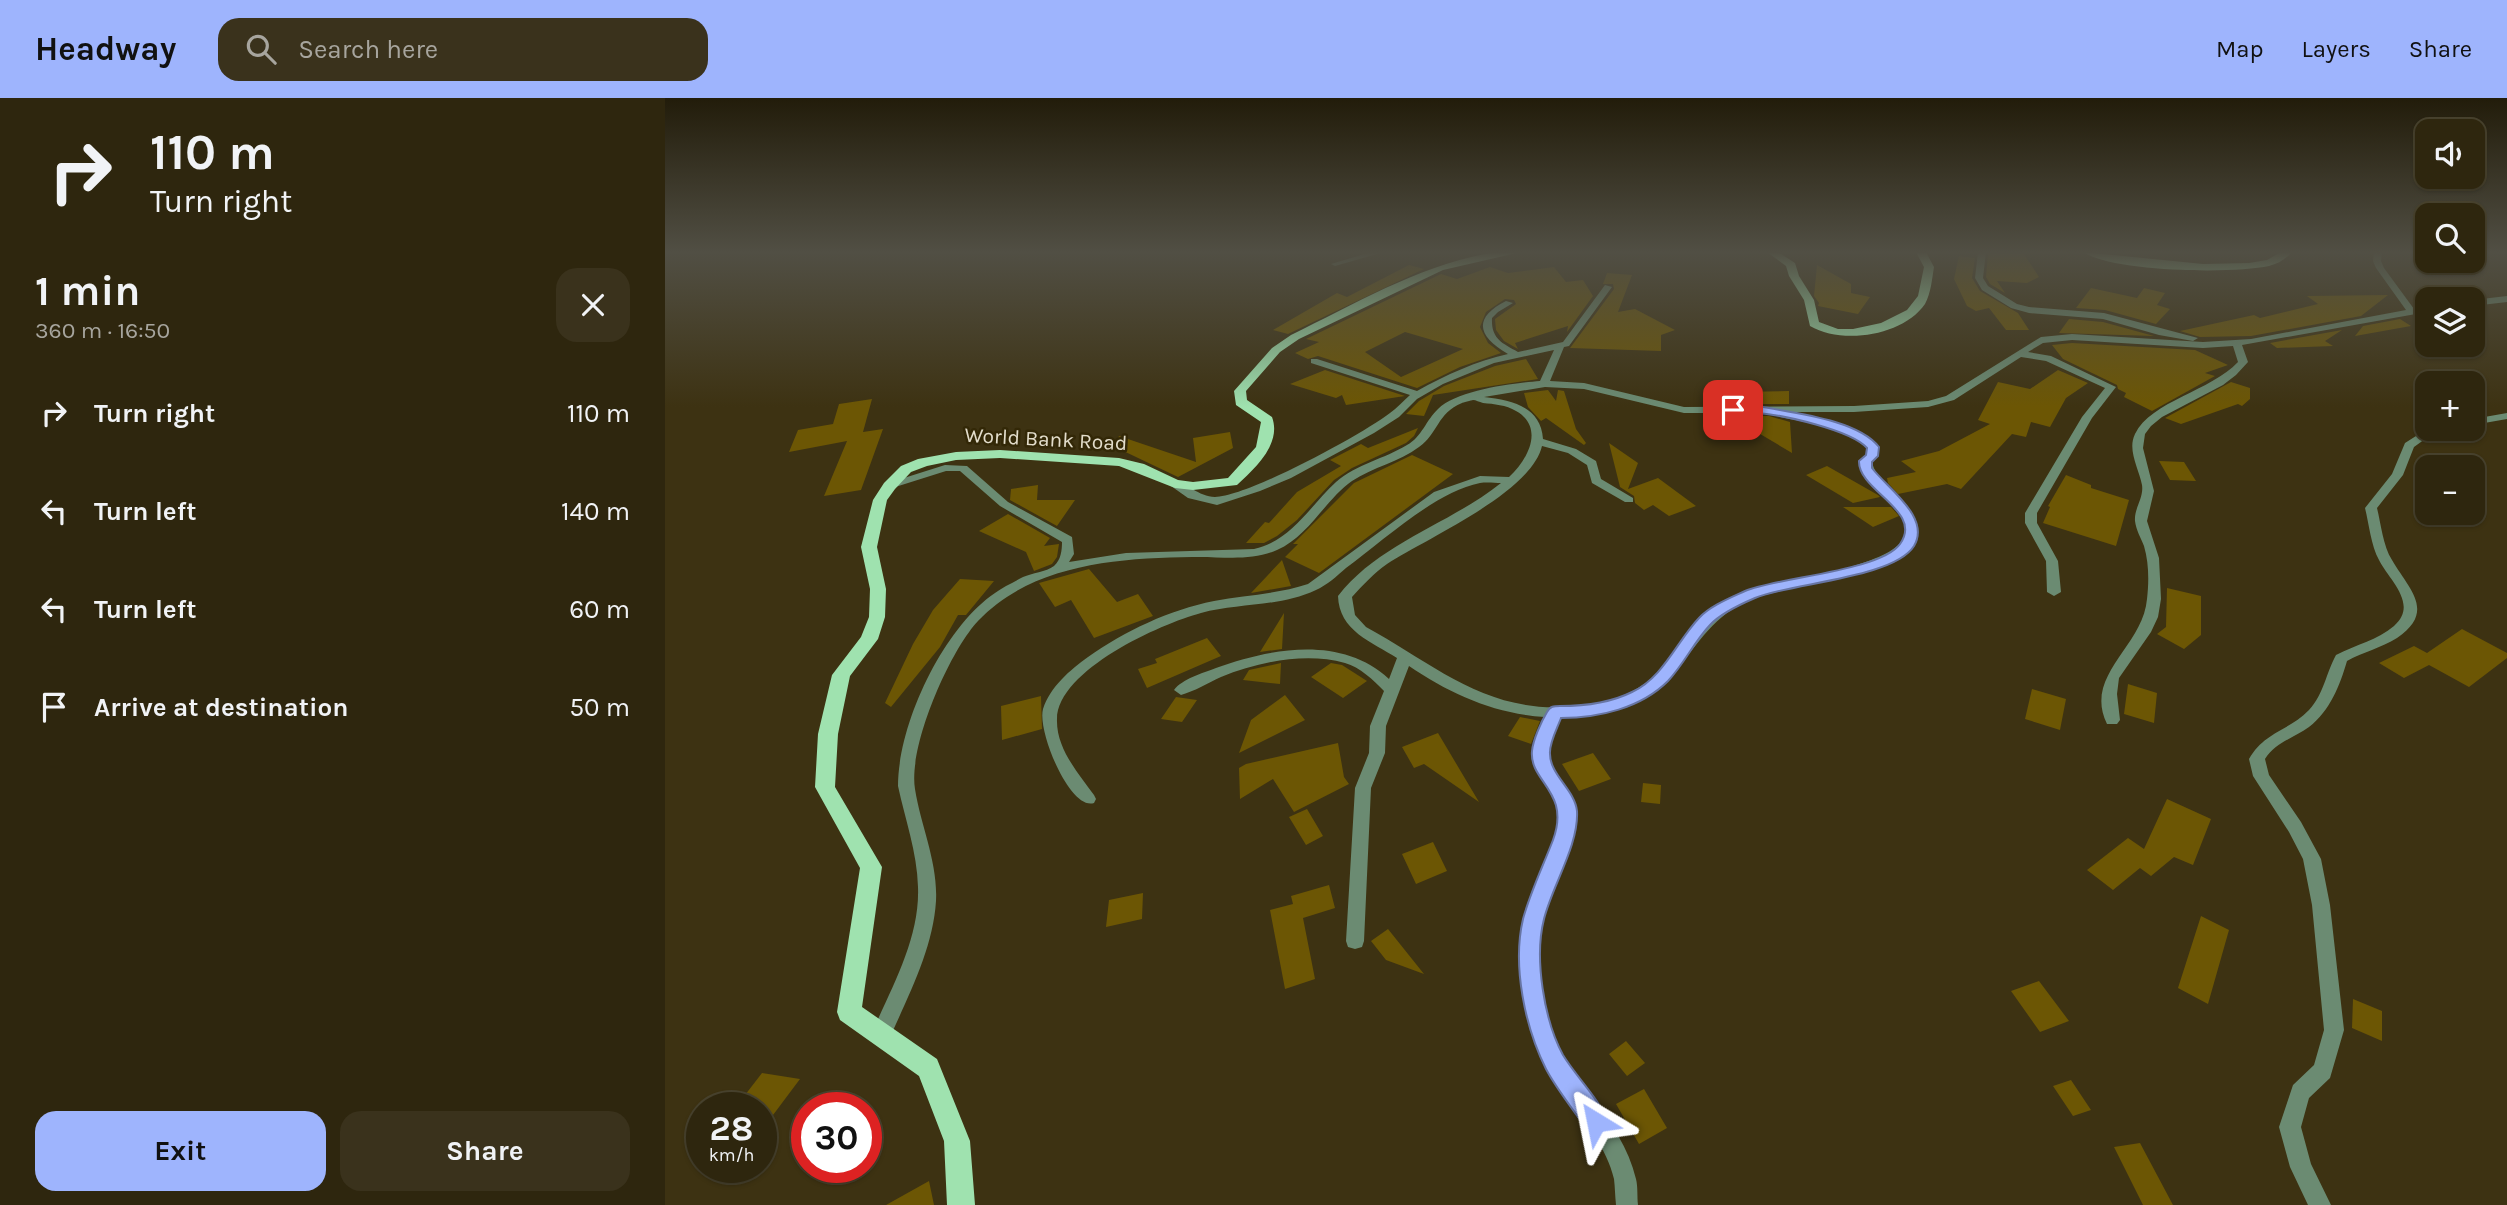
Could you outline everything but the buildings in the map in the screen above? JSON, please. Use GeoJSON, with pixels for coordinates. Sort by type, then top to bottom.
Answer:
{"type":"FeatureCollection","features":[{"type":"Feature","properties":{"kind":"main road","name":"World Bank Road"},"geometry":{"type":"LineString","coordinates":[[889,485],[907,469],[923,462],[956,456],[1000,454],[1119,462],[1139,467],[1175,484],[1212,486],[1232,482],[1265,446],[1269,431],[1267,420],[1241,402],[1240,391],[1243,385],[1287,341],[1365,304]]}},
{"type":"Feature","properties":{"kind":"main road"},"geometry":{"type":"LineString","coordinates":[[1810,304],[1814,324],[1823,330],[1839,334],[1890,323],[1904,317],[1919,304]]}},
{"type":"Feature","properties":{"kind":"main road"},"geometry":{"type":"LineString","coordinates":[[889,485],[880,500],[869,547],[878,589],[877,617],[869,639],[841,675],[831,715],[825,787],[871,867],[849,1012],[928,1068],[957,1141],[961,1205]]}},
{"type":"Feature","properties":{"kind":"street"},"geometry":{"type":"LineString","coordinates":[[1508,304],[1487,318],[1487,331],[1492,341],[1516,355]]}},
{"type":"Feature","properties":{"kind":"street"},"geometry":{"type":"LineString","coordinates":[[1175,484],[1192,496],[1217,500],[1256,489],[1287,476],[1370,431],[1395,415],[1418,394],[1491,361],[1570,342],[1596,304]]}},
{"type":"Feature","properties":{"kind":"street"},"geometry":{"type":"LineString","coordinates":[[2012,304],[2020,308],[2105,316],[2159,332],[2222,344]]}},
{"type":"Feature","properties":{"kind":"street"},"geometry":{"type":"LineString","coordinates":[[2406,304],[2412,312]]}},
{"type":"Feature","properties":{"kind":"street"},"geometry":{"type":"LineString","coordinates":[[881,1035],[919,938],[927,902],[925,854],[905,782],[914,737],[951,647],[976,614],[1000,595],[1029,578],[1060,567],[1095,560],[1168,553],[1226,553],[1248,556],[1276,546],[1343,482],[1415,446],[1443,410],[1472,398],[1521,386],[1545,384],[1589,387],[1659,407],[1684,410],[1900,407],[1950,398],[2041,340],[2072,337],[2171,345],[2237,343],[2295,335],[2415,311]]}},
{"type":"Feature","properties":{"kind":"street"},"geometry":{"type":"LineString","coordinates":[[2112,720],[2109,700],[2112,677],[2145,635],[2154,603],[2151,547],[2143,531],[2140,512],[2145,505],[2148,490],[2138,448],[2138,436],[2145,425],[2159,414],[2209,390],[2237,371],[2243,362],[2237,343]]}},
{"type":"Feature","properties":{"kind":"street"},"geometry":{"type":"LineString","coordinates":[[1545,384],[1560,346]]}},
{"type":"Feature","properties":{"kind":"street"},"geometry":{"type":"LineString","coordinates":[[2020,354],[2048,358],[2111,387],[2087,417],[2031,513],[2031,523],[2052,561],[2054,592]]}},
{"type":"Feature","properties":{"kind":"street"},"geometry":{"type":"LineString","coordinates":[[1314,361],[1418,394]]}},
{"type":"Feature","properties":{"kind":"street"},"geometry":{"type":"LineString","coordinates":[[1472,398],[1499,402],[1524,410],[1533,419],[1538,433],[1531,460],[1493,494],[1363,576],[1345,596],[1345,608],[1349,619],[1361,630],[1459,690],[1509,706],[1555,712],[1585,712],[1640,696],[1664,676],[1706,620],[1752,594],[1874,565],[1897,555],[1908,545],[1911,522],[1865,469],[1865,461],[1872,456],[1873,447],[1866,440],[1837,426],[1758,409]]}},
{"type":"Feature","properties":{"kind":"street"},"geometry":{"type":"LineString","coordinates":[[2485,420],[2507,416]]}},
{"type":"Feature","properties":{"kind":"street"},"geometry":{"type":"LineString","coordinates":[[2320,1205],[2301,1167],[2290,1127],[2300,1092],[2323,1071],[2334,1030],[2321,905],[2312,859],[2295,827],[2260,776],[2257,759],[2271,740],[2297,728],[2319,708],[2334,685],[2341,658],[2360,647],[2390,636],[2406,622],[2411,602],[2402,583],[2383,559],[2371,509],[2397,475],[2409,445],[2415,440]]}},
{"type":"Feature","properties":{"kind":"street"},"geometry":{"type":"LineString","coordinates":[[1537,441],[1572,451],[1592,463],[1596,481],[1629,500]]}},
{"type":"Feature","properties":{"kind":"street"},"geometry":{"type":"LineString","coordinates":[[889,485],[945,468],[968,471],[1004,504],[1068,540],[1068,555],[1060,567]]}},
{"type":"Feature","properties":{"kind":"street"},"geometry":{"type":"LineString","coordinates":[[1088,799],[1062,764],[1052,737],[1050,709],[1059,691],[1075,674],[1146,629],[1195,609],[1293,594],[1313,587],[1438,494],[1480,478],[1509,480]]}},
{"type":"Feature","properties":{"kind":"street"},"geometry":{"type":"LineString","coordinates":[[1181,690],[1240,664],[1313,655],[1351,659],[1372,670],[1392,690]]}},
{"type":"Feature","properties":{"kind":"street"},"geometry":{"type":"LineString","coordinates":[[1355,941],[1363,788],[1377,752],[1378,726],[1405,657]]}},
{"type":"Feature","properties":{"kind":"street"},"geometry":{"type":"LineString","coordinates":[[1555,712],[1540,751],[1542,763],[1561,794],[1567,810],[1562,842],[1533,921],[1530,970],[1537,1019],[1555,1062],[1613,1149],[1628,1187],[1627,1205]]}},
{"type":"Feature","properties":{"kind":"route"},"geometry":{"type":"LineString","coordinates":[[1596,1122],[1555,1062],[1537,1019],[1530,970],[1533,921],[1566,831],[1567,810],[1561,794],[1542,763],[1540,751],[1555,712],[1585,712],[1640,696],[1664,676],[1706,620],[1726,607],[1752,594],[1874,565],[1897,555],[1908,545],[1911,536],[1911,522],[1905,511],[1865,469],[1865,461],[1872,456],[1873,447],[1866,440],[1837,426],[1758,409],[1733,410]]}}]}
